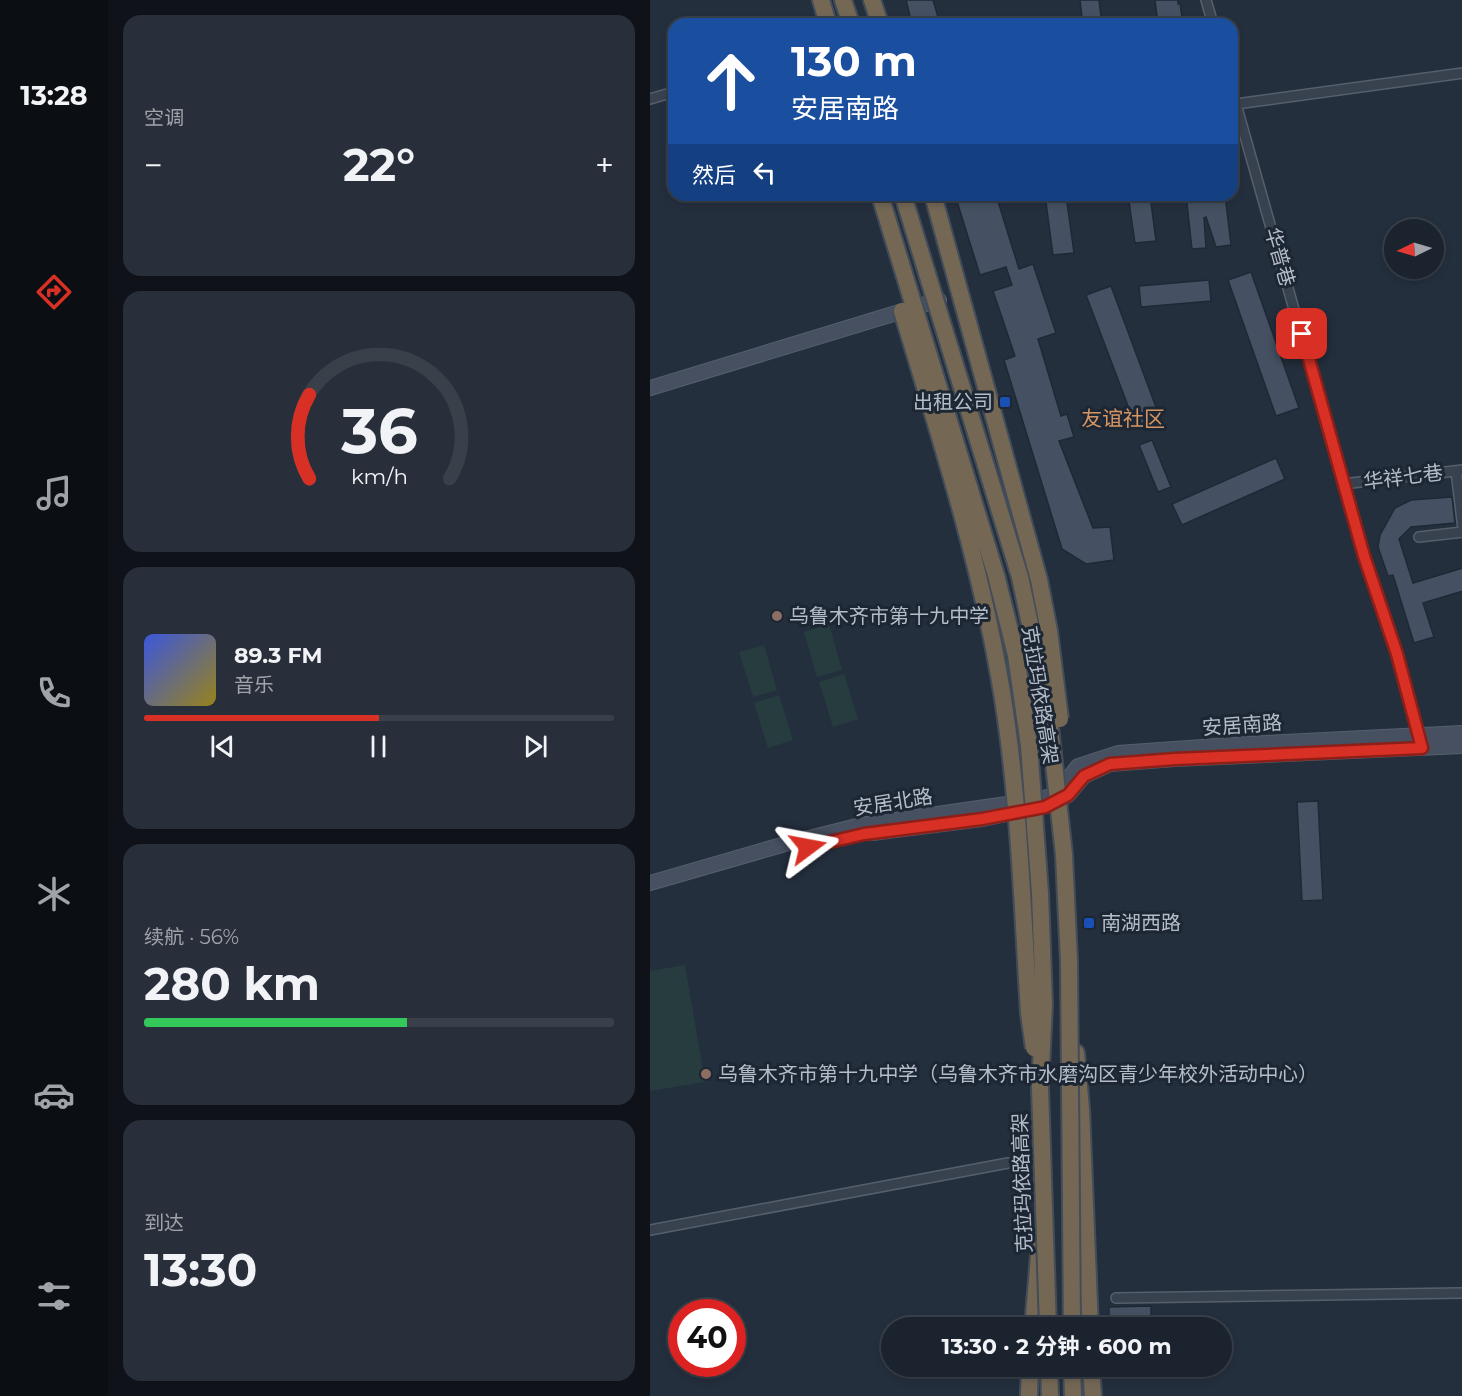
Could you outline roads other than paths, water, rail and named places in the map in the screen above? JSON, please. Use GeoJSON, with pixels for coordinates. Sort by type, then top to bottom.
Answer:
{"type":"FeatureCollection","features":[{"type":"Feature","properties":{"kind":"highway"},"geometry":{"type":"LineString","coordinates":[[821,0],[826,18]]}},
{"type":"Feature","properties":{"kind":"highway"},"geometry":{"type":"LineString","coordinates":[[843,0],[849,18]]}},
{"type":"Feature","properties":{"kind":"highway"},"geometry":{"type":"LineString","coordinates":[[872,0],[878,18]]}},
{"type":"Feature","properties":{"kind":"highway","name":"克拉玛依路高架"},"geometry":{"type":"LineString","coordinates":[[882,201],[996,575],[1016,655],[1029,746],[1040,893],[1044,1005],[1040,1089],[1048,1317]]}},
{"type":"Feature","properties":{"kind":"highway","name":"克拉玛依路高架"},"geometry":{"type":"LineString","coordinates":[[905,201],[1019,577],[1048,709],[1064,855],[1069,961],[1072,1317]]}},
{"type":"Feature","properties":{"kind":"highway"},"geometry":{"type":"LineString","coordinates":[[935,201],[1039,580],[1049,631],[1061,730],[1064,855]]}},
{"type":"Feature","properties":{"kind":"highway"},"geometry":{"type":"LineString","coordinates":[[902,311],[973,557],[999,674],[1011,756],[1029,1013],[1040,1089]]}},
{"type":"Feature","properties":{"kind":"highway"},"geometry":{"type":"LineString","coordinates":[[1069,961],[1081,1108],[1090,1317]]}},
{"type":"Feature","properties":{"kind":"highway"},"geometry":{"type":"LineString","coordinates":[[1034,1317],[1044,1204]]}},
{"type":"Feature","properties":{"kind":"highway"},"geometry":{"type":"LineString","coordinates":[[1029,1396],[1030,1377]]}},
{"type":"Feature","properties":{"kind":"highway"},"geometry":{"type":"LineString","coordinates":[[1049,1377],[1050,1396]]}},
{"type":"Feature","properties":{"kind":"highway"},"geometry":{"type":"LineString","coordinates":[[1072,1377],[1073,1396]]}},
{"type":"Feature","properties":{"kind":"highway"},"geometry":{"type":"LineString","coordinates":[[1092,1377],[1093,1396]]}},
{"type":"Feature","properties":{"kind":"street"},"geometry":{"type":"LineString","coordinates":[[1206,0],[1211,18]]}},
{"type":"Feature","properties":{"kind":"street"},"geometry":{"type":"LineString","coordinates":[[1238,104],[1463,73]]}},
{"type":"Feature","properties":{"kind":"street"},"geometry":{"type":"LineString","coordinates":[[650,99],[668,94]]}},
{"type":"Feature","properties":{"kind":"street","name":"华普巷"},"geometry":{"type":"LineString","coordinates":[[1238,111],[1343,484],[1421,741]]}},
{"type":"Feature","properties":{"kind":"street"},"geometry":{"type":"LineString","coordinates":[[650,388],[939,300]]}},
{"type":"Feature","properties":{"kind":"street"},"geometry":{"type":"LineString","coordinates":[[1419,537],[1463,531],[1459,470]]}},
{"type":"Feature","properties":{"kind":"street","name":"华祥七巷"},"geometry":{"type":"LineString","coordinates":[[1343,484],[1459,470]]}},
{"type":"Feature","properties":{"kind":"street","name":"安居南路"},"geometry":{"type":"LineString","coordinates":[[1036,804],[1056,794],[1078,766],[1118,753],[1421,741],[1463,733]]}},
{"type":"Feature","properties":{"kind":"street","name":"安居南路"},"geometry":{"type":"LineString","coordinates":[[1421,741],[1463,746]]}},
{"type":"Feature","properties":{"kind":"street","name":"安居北路"},"geometry":{"type":"LineString","coordinates":[[650,883],[785,844],[861,825],[1036,804]]}},
{"type":"Feature","properties":{"kind":"street","name":"安居北路"},"geometry":{"type":"LineString","coordinates":[[650,892],[790,851],[864,834],[982,819],[1036,804]]}},
{"type":"Feature","properties":{"kind":"street"},"geometry":{"type":"LineString","coordinates":[[650,1230],[1008,1162]]}},
{"type":"Feature","properties":{"kind":"street"},"geometry":{"type":"LineString","coordinates":[[1116,1298],[1463,1293]]}},
{"type":"Feature","properties":{"kind":"place","name":"出租公司"},"geometry":{"type":"Point","coordinates":[1005,402]}},
{"type":"Feature","properties":{"kind":"place","name":"乌鲁木齐市第十九中学"},"geometry":{"type":"Point","coordinates":[777,616]}},
{"type":"Feature","properties":{"kind":"place","name":"南湖西路"},"geometry":{"type":"Point","coordinates":[1089,923]}},
{"type":"Feature","properties":{"kind":"place","name":"乌鲁木齐市第十九中学（乌鲁木齐市水磨沟区青少年校外活动中心）"},"geometry":{"type":"Point","coordinates":[706,1074]}},
{"type":"Feature","properties":{"kind":"district","name":"友谊社区"},"geometry":{"type":"Point","coordinates":[1123,418]}}]}
